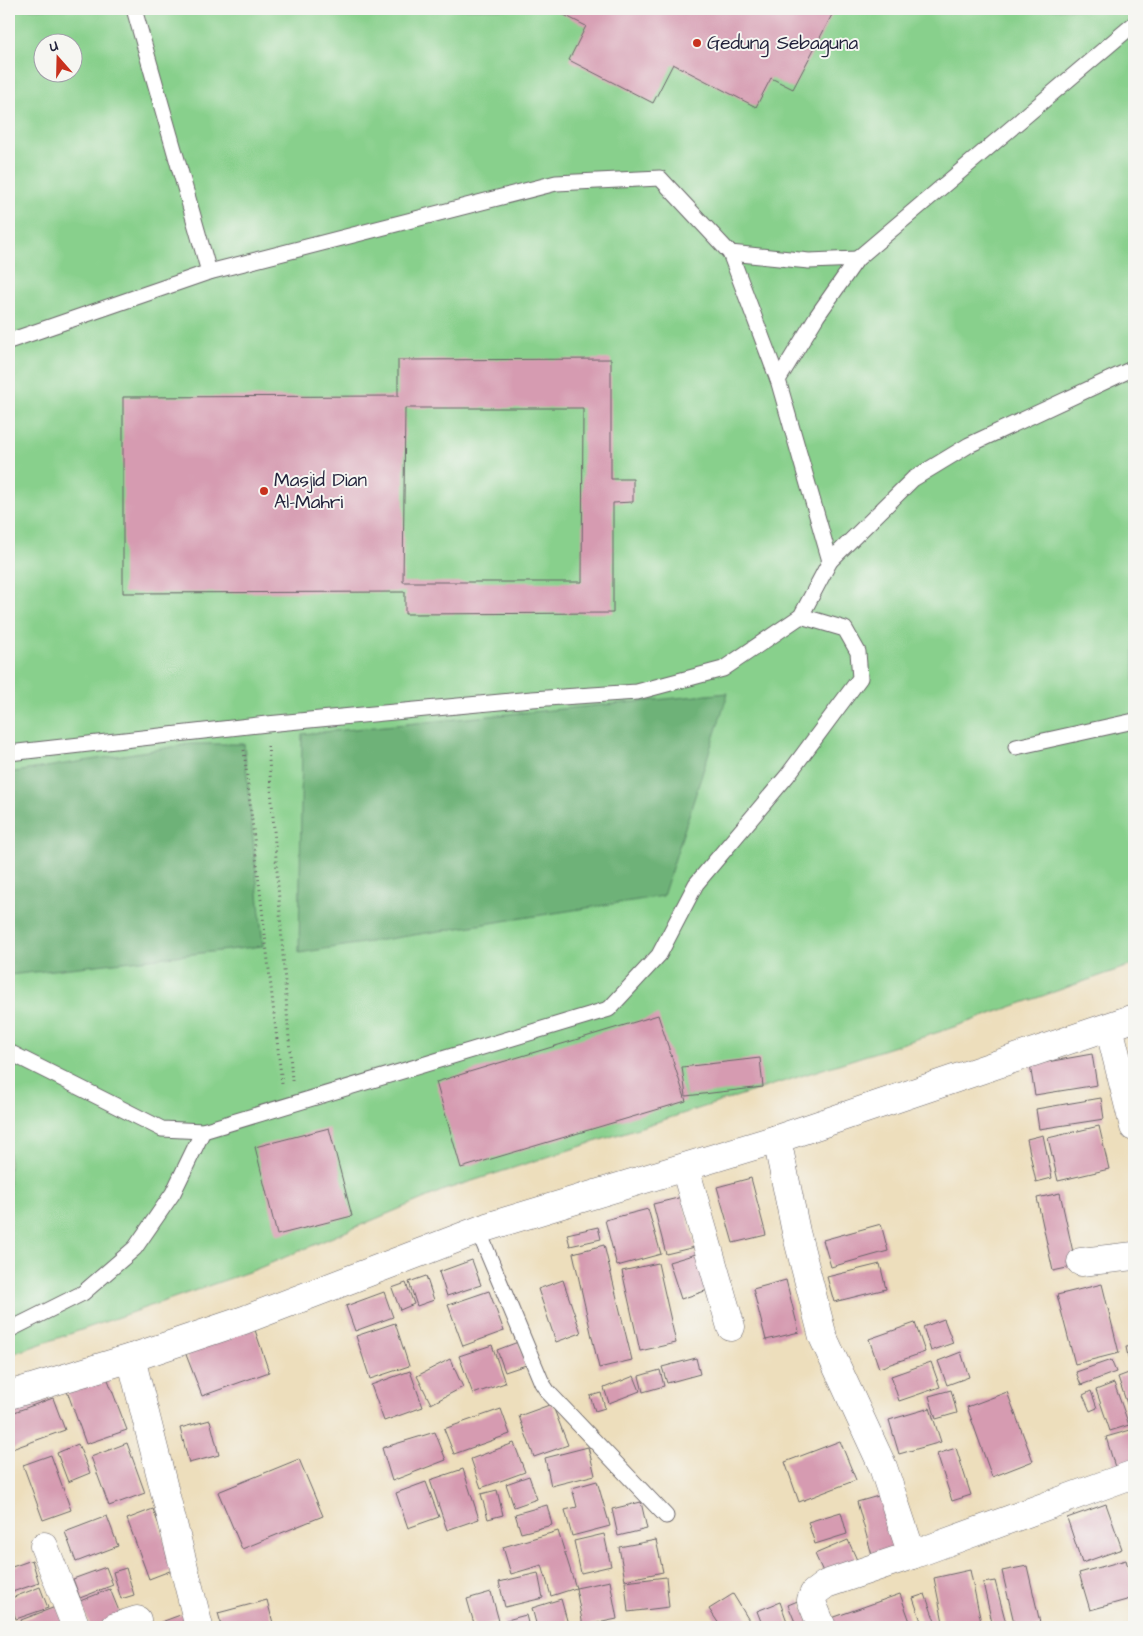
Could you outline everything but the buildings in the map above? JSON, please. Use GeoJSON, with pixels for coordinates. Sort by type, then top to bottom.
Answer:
{"type":"FeatureCollection","features":[{"type":"Feature","properties":{"kind":"street"},"geometry":{"type":"LineString","coordinates":[[9,1395],[131,1358],[244,1320],[478,1230],[777,1139],[1134,1018]]}},
{"type":"Feature","properties":{"kind":"street"},"geometry":{"type":"LineString","coordinates":[[1109,1027],[1134,1127]]}},
{"type":"Feature","properties":{"kind":"street"},"geometry":{"type":"LineString","coordinates":[[777,1139],[796,1232],[823,1337],[883,1467],[912,1555]]}},
{"type":"Feature","properties":{"kind":"street"},"geometry":{"type":"LineString","coordinates":[[685,1168],[732,1327]]}},
{"type":"Feature","properties":{"kind":"street"},"geometry":{"type":"LineString","coordinates":[[1081,1262],[1134,1256]]}},
{"type":"Feature","properties":{"kind":"street"},"geometry":{"type":"LineString","coordinates":[[131,1358],[199,1627]]}},
{"type":"Feature","properties":{"kind":"street"},"geometry":{"type":"LineString","coordinates":[[822,1627],[811,1600],[814,1593],[826,1584],[912,1555],[1134,1474]]}},
{"type":"Feature","properties":{"kind":"street"},"geometry":{"type":"LineString","coordinates":[[44,1546],[76,1627]]}},
{"type":"Feature","properties":{"kind":"lane"},"geometry":{"type":"LineString","coordinates":[[134,9],[209,272]]}},
{"type":"Feature","properties":{"kind":"lane"},"geometry":{"type":"LineString","coordinates":[[778,380],[817,316],[857,258],[1134,24]]}},
{"type":"Feature","properties":{"kind":"lane"},"geometry":{"type":"LineString","coordinates":[[9,341],[209,272],[556,183],[660,178],[730,253],[778,380],[830,561]]}},
{"type":"Feature","properties":{"kind":"lane"},"geometry":{"type":"LineString","coordinates":[[730,253],[809,261],[857,258]]}},
{"type":"Feature","properties":{"kind":"lane"},"geometry":{"type":"LineString","coordinates":[[9,754],[267,724],[532,699],[637,692],[723,669],[801,616],[830,561],[914,480],[970,445],[1134,368]]}},
{"type":"Feature","properties":{"kind":"lane"},"geometry":{"type":"LineString","coordinates":[[9,1052],[162,1129],[203,1132],[609,1009],[658,954],[696,884],[787,776],[860,678],[858,652],[845,630],[801,616]]}},
{"type":"Feature","properties":{"kind":"lane"},"geometry":{"type":"LineString","coordinates":[[1016,746],[1134,722]]}},
{"type":"Feature","properties":{"kind":"lane"},"geometry":{"type":"LineString","coordinates":[[9,1330],[83,1293],[135,1248],[173,1193],[203,1132]]}},
{"type":"Feature","properties":{"kind":"lane"},"geometry":{"type":"LineString","coordinates":[[478,1230],[542,1384],[666,1516]]}},
{"type":"Feature","properties":{"kind":"path"},"geometry":{"type":"LineString","coordinates":[[267,724],[289,1105]]}},
{"type":"Feature","properties":{"kind":"path"},"geometry":{"type":"LineString","coordinates":[[241,727],[289,1105]]}},
{"type":"Feature","properties":{"kind":"green space"},"geometry":{"type":"Polygon","coordinates":[[[9,9],[1134,9],[1134,964],[945,1030],[444,1190],[257,1269],[9,1355],[9,9]]]}},
{"type":"Feature","properties":{"kind":"green space"},"geometry":{"type":"Polygon","coordinates":[[[728,693],[663,896],[299,953],[302,734],[728,693]]]}},
{"type":"Feature","properties":{"kind":"green space"},"geometry":{"type":"Polygon","coordinates":[[[191,744],[244,744],[263,946],[9,975],[9,773],[191,744]]]}},
{"type":"Feature","properties":{"kind":"place","name":"Gedung Sebaguna"},"geometry":{"type":"Point","coordinates":[697,43]}},
{"type":"Feature","properties":{"kind":"place","name":"Masjid Dian Al-Mahri"},"geometry":{"type":"Point","coordinates":[264,491]}}]}
